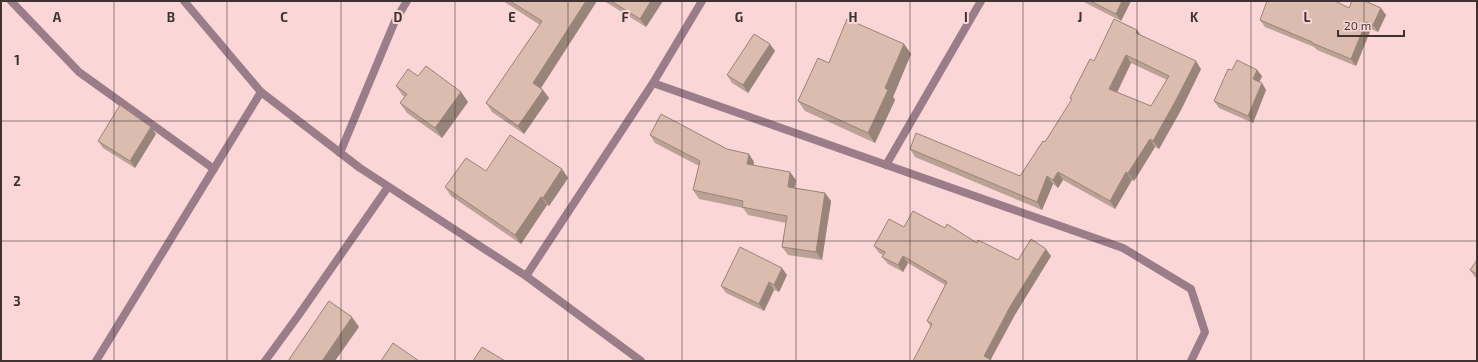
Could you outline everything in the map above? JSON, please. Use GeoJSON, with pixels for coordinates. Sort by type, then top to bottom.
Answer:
{"type":"FeatureCollection","features":[{"type":"Feature","properties":{"kind":"street"},"geometry":{"type":"LineString","coordinates":[[11,1],[79,72],[214,168]]}},
{"type":"Feature","properties":{"kind":"street"},"geometry":{"type":"LineString","coordinates":[[184,1],[261,92],[340,153],[388,187],[526,276],[640,361]]}},
{"type":"Feature","properties":{"kind":"street"},"geometry":{"type":"LineString","coordinates":[[340,153],[395,21],[407,1]]}},
{"type":"Feature","properties":{"kind":"street"},"geometry":{"type":"LineString","coordinates":[[526,276],[653,83],[702,1]]}},
{"type":"Feature","properties":{"kind":"street"},"geometry":{"type":"LineString","coordinates":[[886,165],[980,1]]}},
{"type":"Feature","properties":{"kind":"street"},"geometry":{"type":"LineString","coordinates":[[653,83],[1123,248],[1192,289],[1205,332],[1191,361]]}},
{"type":"Feature","properties":{"kind":"street"},"geometry":{"type":"LineString","coordinates":[[96,361],[261,92]]}},
{"type":"Feature","properties":{"kind":"street"},"geometry":{"type":"LineString","coordinates":[[264,361],[298,316],[388,187]]}},
{"type":"Feature","properties":{"kind":"building"},"geometry":{"type":"Polygon","coordinates":[[[510,1],[586,1],[533,83],[543,90],[518,126],[486,103],[542,21],[510,1]]]}},
{"type":"Feature","properties":{"kind":"building"},"geometry":{"type":"Polygon","coordinates":[[[611,1],[651,1],[640,19],[611,1]]]}},
{"type":"Feature","properties":{"kind":"building"},"geometry":{"type":"Polygon","coordinates":[[[1090,1],[1122,1],[1116,14],[1090,1]]]}},
{"type":"Feature","properties":{"kind":"building"},"geometry":{"type":"Polygon","coordinates":[[[1267,1],[1335,1],[1349,8],[1352,1],[1365,1],[1381,8],[1373,25],[1366,22],[1351,59],[1260,20],[1267,1]]]}},
{"type":"Feature","properties":{"kind":"building"},"geometry":{"type":"Polygon","coordinates":[[[847,19],[904,44],[885,88],[888,90],[868,133],[798,101],[818,58],[829,63],[847,19]]]}},
{"type":"Feature","properties":{"kind":"building"},"geometry":{"type":"Polygon","coordinates":[[[1114,19],[1137,30],[1136,33],[1196,61],[1153,141],[1150,139],[1128,173],[1126,172],[1110,201],[1058,172],[1053,180],[1047,176],[1037,202],[910,149],[916,133],[1020,176],[1043,141],[1045,142],[1072,99],[1070,98],[1090,59],[1094,61],[1114,19]],[[1126,55],[1109,89],[1151,106],[1169,76],[1126,55]]]}},
{"type":"Feature","properties":{"kind":"building"},"geometry":{"type":"Polygon","coordinates":[[[754,34],[770,44],[743,85],[727,75],[754,34]]]}},
{"type":"Feature","properties":{"kind":"building"},"geometry":{"type":"Polygon","coordinates":[[[1237,60],[1257,70],[1253,79],[1262,83],[1248,116],[1214,101],[1228,69],[1232,70],[1237,60]]]}},
{"type":"Feature","properties":{"kind":"building"},"geometry":{"type":"Polygon","coordinates":[[[426,66],[461,92],[435,128],[400,103],[407,94],[396,86],[408,69],[418,76],[426,66]]]}},
{"type":"Feature","properties":{"kind":"building"},"geometry":{"type":"Polygon","coordinates":[[[120,105],[151,127],[130,161],[98,141],[120,105]]]}},
{"type":"Feature","properties":{"kind":"building"},"geometry":{"type":"Polygon","coordinates":[[[661,114],[727,149],[749,154],[747,164],[790,172],[788,187],[825,193],[816,252],[782,247],[787,216],[742,207],[743,201],[693,190],[700,161],[650,135],[661,114]]]}},
{"type":"Feature","properties":{"kind":"building"},"geometry":{"type":"Polygon","coordinates":[[[510,135],[562,169],[543,198],[541,197],[515,235],[445,187],[466,158],[486,171],[510,135]]]}},
{"type":"Feature","properties":{"kind":"building"},"geometry":{"type":"Polygon","coordinates":[[[913,211],[945,228],[947,224],[977,243],[978,240],[1018,260],[1031,239],[1046,249],[1011,305],[984,356],[993,361],[913,361],[932,324],[927,321],[947,282],[903,256],[898,265],[882,257],[885,252],[874,246],[889,219],[904,227],[913,211]]]}},
{"type":"Feature","properties":{"kind":"building"},"geometry":{"type":"Polygon","coordinates":[[[740,247],[782,268],[774,285],[769,282],[759,304],[721,286],[740,247]]]}},
{"type":"Feature","properties":{"kind":"building"},"geometry":{"type":"Polygon","coordinates":[[[1477,260],[1477,274],[1470,270],[1477,260]]]}},
{"type":"Feature","properties":{"kind":"building"},"geometry":{"type":"Polygon","coordinates":[[[329,301],[352,317],[322,361],[288,361],[329,301]]]}},
{"type":"Feature","properties":{"kind":"building"},"geometry":{"type":"Polygon","coordinates":[[[393,343],[419,361],[381,361],[393,343]]]}},
{"type":"Feature","properties":{"kind":"building"},"geometry":{"type":"Polygon","coordinates":[[[482,347],[505,361],[473,361],[482,347]]]}}]}
